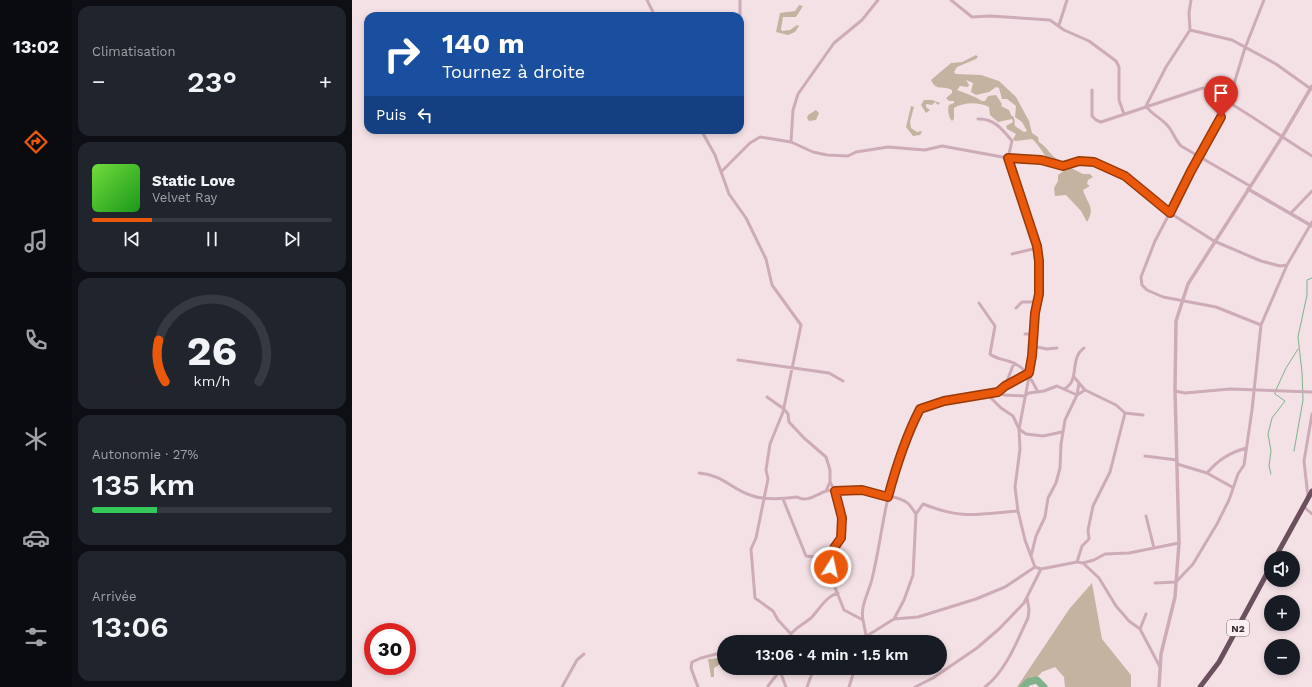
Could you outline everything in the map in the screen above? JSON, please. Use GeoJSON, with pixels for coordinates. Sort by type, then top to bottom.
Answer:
{"type":"FeatureCollection","features":[{"type":"Feature","properties":{"kind":"highway"},"geometry":{"type":"LineString","coordinates":[[1279,551],[1312,491]]}},
{"type":"Feature","properties":{"kind":"highway","name":"N2"},"geometry":{"type":"LineString","coordinates":[[1202,686],[1219,662],[1264,579]]}},
{"type":"Feature","properties":{"kind":"street"},"geometry":{"type":"LineString","coordinates":[[647,0],[653,12]]}},
{"type":"Feature","properties":{"kind":"street"},"geometry":{"type":"LineString","coordinates":[[740,0],[740,12]]}},
{"type":"Feature","properties":{"kind":"street"},"geometry":{"type":"LineString","coordinates":[[791,142],[793,110],[798,94],[834,43],[862,20],[878,0]]}},
{"type":"Feature","properties":{"kind":"street"},"geometry":{"type":"LineString","coordinates":[[951,0],[972,17],[990,16],[1050,20],[1064,30],[1089,41],[1116,61],[1119,68],[1118,100],[1124,114]]}},
{"type":"Feature","properties":{"kind":"street"},"geometry":{"type":"LineString","coordinates":[[1059,25],[1066,0]]}},
{"type":"Feature","properties":{"kind":"street"},"geometry":{"type":"LineString","coordinates":[[1146,106],[1166,67],[1190,30],[1188,13],[1191,0]]}},
{"type":"Feature","properties":{"kind":"street"},"geometry":{"type":"LineString","coordinates":[[1261,325],[1216,307],[1163,297],[1147,290],[1142,284],[1141,277],[1155,241],[1229,100],[1245,48],[1264,0]]}},
{"type":"Feature","properties":{"kind":"street"},"geometry":{"type":"LineString","coordinates":[[1159,687],[1160,667],[1175,597],[1180,543],[1175,391],[1176,321],[1188,284],[1214,240],[1310,94],[1311,87],[1276,64],[1232,40],[1190,30]]}},
{"type":"Feature","properties":{"kind":"street"},"geometry":{"type":"LineString","coordinates":[[1092,90],[1092,116],[1101,122],[1199,88],[1203,88],[1229,100],[1312,156]]}},
{"type":"Feature","properties":{"kind":"street"},"geometry":{"type":"LineString","coordinates":[[1146,106],[1149,111],[1168,126],[1176,141],[1181,146],[1311,224],[1287,265],[1261,325],[1244,465],[1232,487],[1229,500],[1217,524],[1193,564],[1176,582],[1155,582]]}},
{"type":"Feature","properties":{"kind":"street"},"geometry":{"type":"LineString","coordinates":[[978,119],[990,120],[1002,129],[1012,141],[1008,158],[1037,248],[1040,274],[1032,356],[1019,429],[1020,448],[1015,487],[1018,511],[1031,558],[1035,566],[1041,569],[1077,562],[1083,563],[1105,554],[1128,553],[1180,543]]}},
{"type":"Feature","properties":{"kind":"street"},"geometry":{"type":"LineString","coordinates":[[703,134],[715,155],[729,194],[746,218],[766,259],[772,285],[801,325],[784,409],[770,444],[766,470],[768,479],[756,538],[751,549],[755,598],[773,611],[778,620],[790,634],[795,628],[810,619],[832,594],[838,593]]}},
{"type":"Feature","properties":{"kind":"street"},"geometry":{"type":"LineString","coordinates":[[721,172],[757,137],[791,142],[813,152],[833,155],[848,156],[856,152],[888,147],[925,150],[942,146],[1008,158],[1041,160],[1063,166],[1079,161],[1094,162],[1125,176],[1170,213],[1214,240],[1262,261],[1280,266],[1287,265]]}},
{"type":"Feature","properties":{"kind":"street"},"geometry":{"type":"LineString","coordinates":[[791,138],[796,144]]}},
{"type":"Feature","properties":{"kind":"street"},"geometry":{"type":"LineString","coordinates":[[1291,213],[1312,191]]}},
{"type":"Feature","properties":{"kind":"street"},"geometry":{"type":"LineString","coordinates":[[1012,254],[1037,248]]}},
{"type":"Feature","properties":{"kind":"street"},"geometry":{"type":"LineString","coordinates":[[1016,308],[1022,302],[1037,302]]}},
{"type":"Feature","properties":{"kind":"street"},"geometry":{"type":"LineString","coordinates":[[979,303],[995,326],[990,354],[994,358],[1014,363],[1029,373],[1038,392]]}},
{"type":"Feature","properties":{"kind":"street"},"geometry":{"type":"LineString","coordinates":[[1025,334],[1033,334]]}},
{"type":"Feature","properties":{"kind":"street"},"geometry":{"type":"LineString","coordinates":[[1032,346],[1047,349],[1057,348]]}},
{"type":"Feature","properties":{"kind":"street"},"geometry":{"type":"LineString","coordinates":[[1064,389],[1069,387],[1074,377],[1077,355],[1084,348]]}},
{"type":"Feature","properties":{"kind":"street"},"geometry":{"type":"LineString","coordinates":[[738,360],[829,373],[843,381]]}},
{"type":"Feature","properties":{"kind":"street"},"geometry":{"type":"LineString","coordinates":[[1005,386],[1014,363]]}},
{"type":"Feature","properties":{"kind":"street"},"geometry":{"type":"LineString","coordinates":[[1029,373],[1005,386],[998,392],[944,401],[920,409],[913,423],[896,469],[888,497],[872,580],[862,614],[866,635],[894,619],[918,617],[976,599],[1005,587],[1035,566]]}},
{"type":"Feature","properties":{"kind":"street"},"geometry":{"type":"LineString","coordinates":[[1074,377],[1085,390],[1116,405],[1125,413],[1143,415]]}},
{"type":"Feature","properties":{"kind":"street"},"geometry":{"type":"LineString","coordinates":[[1031,558],[1036,536],[1045,517],[1048,498],[1056,483],[1060,468],[1062,432],[1065,420],[1077,394],[1079,384]]}},
{"type":"Feature","properties":{"kind":"street"},"geometry":{"type":"LineString","coordinates":[[998,392],[1004,395],[1024,396],[1029,393],[1044,391],[1054,386],[1077,394],[1085,390]]}},
{"type":"Feature","properties":{"kind":"street"},"geometry":{"type":"LineString","coordinates":[[1175,391],[1185,393],[1230,389],[1312,392]]}},
{"type":"Feature","properties":{"kind":"street"},"geometry":{"type":"LineString","coordinates":[[987,394],[1005,412],[1013,416],[1019,429],[1026,434],[1034,436],[1047,436],[1062,432]]}},
{"type":"Feature","properties":{"kind":"street"},"geometry":{"type":"LineString","coordinates":[[767,397],[784,409],[788,414],[789,422],[804,438],[826,457],[830,470],[830,482],[826,492]]}},
{"type":"Feature","properties":{"kind":"street"},"geometry":{"type":"LineString","coordinates":[[1077,562],[1082,546],[1089,539],[1088,530],[1093,506],[1110,472],[1125,413]]}},
{"type":"Feature","properties":{"kind":"street"},"geometry":{"type":"LineString","coordinates":[[1308,497],[1304,461],[1312,414]]}},
{"type":"Feature","properties":{"kind":"street"},"geometry":{"type":"LineString","coordinates":[[1207,473],[1218,461],[1236,451],[1246,448]]}},
{"type":"Feature","properties":{"kind":"street"},"geometry":{"type":"LineString","coordinates":[[1145,456],[1177,462],[1207,473],[1232,487]]}},
{"type":"Feature","properties":{"kind":"street"},"geometry":{"type":"LineString","coordinates":[[699,473],[720,478],[751,496],[763,498],[816,498],[826,492],[862,490],[906,502],[916,514]]}},
{"type":"Feature","properties":{"kind":"street"},"geometry":{"type":"LineString","coordinates":[[830,482],[835,491],[842,518],[841,538],[834,548],[830,575]]}},
{"type":"Feature","properties":{"kind":"street"},"geometry":{"type":"LineString","coordinates":[[783,499],[806,556],[816,557],[834,548]]}},
{"type":"Feature","properties":{"kind":"street"},"geometry":{"type":"LineString","coordinates":[[894,619],[904,600],[913,575],[916,514],[923,504],[947,513],[967,516],[1018,511]]}},
{"type":"Feature","properties":{"kind":"street"},"geometry":{"type":"LineString","coordinates":[[1303,506],[1312,514]]}},
{"type":"Feature","properties":{"kind":"street"},"geometry":{"type":"LineString","coordinates":[[1146,516],[1154,548]]}},
{"type":"Feature","properties":{"kind":"street"},"geometry":{"type":"LineString","coordinates":[[816,557],[830,575],[844,610],[863,620]]}},
{"type":"Feature","properties":{"kind":"street"},"geometry":{"type":"LineString","coordinates":[[1083,563],[1099,578],[1116,606],[1129,621],[1140,629],[1160,667]]}},
{"type":"Feature","properties":{"kind":"street"},"geometry":{"type":"LineString","coordinates":[[915,687],[933,678],[977,648],[999,628],[1024,603],[1041,569]]}},
{"type":"Feature","properties":{"kind":"street"},"geometry":{"type":"LineString","coordinates":[[985,687],[993,682],[1003,667],[1028,618],[1029,610],[1027,597]]}},
{"type":"Feature","properties":{"kind":"street"},"geometry":{"type":"LineString","coordinates":[[1140,629],[1146,614]]}},
{"type":"Feature","properties":{"kind":"street"},"geometry":{"type":"LineString","coordinates":[[562,687],[577,660],[584,654]]}},
{"type":"Feature","properties":{"kind":"street"},"geometry":{"type":"LineString","coordinates":[[698,687],[691,668],[692,662],[717,654]]}},
{"type":"Feature","properties":{"kind":"street"},"geometry":{"type":"LineString","coordinates":[[768,686],[777,675]]}},
{"type":"Feature","properties":{"kind":"street"},"geometry":{"type":"LineString","coordinates":[[782,675],[786,687]]}},
{"type":"Feature","properties":{"kind":"street"},"geometry":{"type":"LineString","coordinates":[[807,687],[811,675]]}},
{"type":"Feature","properties":{"kind":"street"},"geometry":{"type":"LineString","coordinates":[[849,687],[853,675]]}},
{"type":"Feature","properties":{"kind":"shaded area"},"geometry":{"type":"Polygon","coordinates":[[[799,5],[803,6],[796,17],[783,17],[781,29],[782,31],[790,30],[797,25],[799,26],[795,32],[788,35],[776,32],[780,13],[795,11],[799,5]]]}},
{"type":"Feature","properties":{"kind":"shaded area"},"geometry":{"type":"Polygon","coordinates":[[[976,55],[978,57],[957,67],[954,72],[956,74],[981,75],[999,81],[1016,97],[1029,121],[1032,133],[1038,137],[1039,142],[1052,155],[1060,160],[1060,163],[1046,158],[1044,153],[1032,139],[1015,141],[1013,139],[1016,134],[1007,129],[1006,126],[1013,122],[1012,119],[998,122],[990,115],[989,107],[985,105],[972,103],[958,106],[954,108],[954,119],[952,121],[949,116],[948,109],[949,105],[954,103],[954,101],[949,101],[946,98],[952,93],[952,90],[935,86],[931,80],[951,63],[962,62],[976,55]],[[966,80],[969,85],[968,87],[960,86],[957,90],[982,101],[985,101],[988,96],[996,95],[1002,104],[1001,106],[1009,110],[1011,115],[1014,117],[1015,126],[1024,132],[1027,131],[1022,122],[1015,117],[1016,106],[1007,99],[1002,99],[999,88],[996,87],[989,92],[976,95],[971,92],[973,83],[966,80]]]}},
{"type":"Feature","properties":{"kind":"shaded area"},"geometry":{"type":"Polygon","coordinates":[[[924,100],[932,100],[940,103],[938,105],[935,102],[932,105],[926,104],[926,107],[930,110],[926,113],[921,105],[924,100]]]}},
{"type":"Feature","properties":{"kind":"shaded area"},"geometry":{"type":"Polygon","coordinates":[[[911,106],[914,107],[910,122],[911,128],[917,132],[921,131],[922,132],[920,135],[913,136],[906,127],[911,106]]]}},
{"type":"Feature","properties":{"kind":"shaded area"},"geometry":{"type":"Polygon","coordinates":[[[816,110],[819,113],[816,120],[809,121],[807,118],[808,115],[816,110]]]}},
{"type":"Feature","properties":{"kind":"shaded area"},"geometry":{"type":"Polygon","coordinates":[[[1069,167],[1083,174],[1090,174],[1093,177],[1088,180],[1087,184],[1090,186],[1083,190],[1091,209],[1090,217],[1087,222],[1081,211],[1066,195],[1055,196],[1054,188],[1058,181],[1058,175],[1069,167]]]}},
{"type":"Feature","properties":{"kind":"shaded area"},"geometry":{"type":"Polygon","coordinates":[[[1092,583],[1102,639],[1131,675],[1131,687],[1065,687],[1064,677],[1055,667],[1042,672],[1028,687],[1017,687],[1070,608],[1092,583]]]}},
{"type":"Feature","properties":{"kind":"shaded area"},"geometry":{"type":"Polygon","coordinates":[[[717,658],[717,666],[714,668],[714,677],[711,677],[708,659],[717,658]]]}},
{"type":"Feature","properties":{"kind":"waterway"},"geometry":{"type":"LineString","coordinates":[[1294,451],[1303,400],[1302,372],[1298,337],[1307,295],[1307,280],[1312,278]]}},
{"type":"Feature","properties":{"kind":"waterway"},"geometry":{"type":"LineString","coordinates":[[1271,474],[1269,466],[1271,451],[1268,434],[1272,418],[1285,401],[1275,394],[1275,392],[1286,368],[1298,349]]}},
{"type":"Feature","properties":{"kind":"waterway"},"geometry":{"type":"LineString","coordinates":[[1023,687],[1028,682],[1037,680],[1044,687]]}},
{"type":"Feature","properties":{"kind":"route"},"geometry":{"type":"LineString","coordinates":[[831,567],[834,548],[841,538],[842,518],[835,491],[862,490],[888,497],[896,469],[908,440],[913,423],[920,409],[924,406],[940,404],[944,401],[998,392],[1005,386],[1029,373],[1032,356],[1035,313],[1039,294],[1039,261],[1037,246],[1008,158],[1041,160],[1057,166],[1063,166],[1079,161],[1094,162],[1106,166],[1125,176],[1170,213],[1221,117]]}}]}
